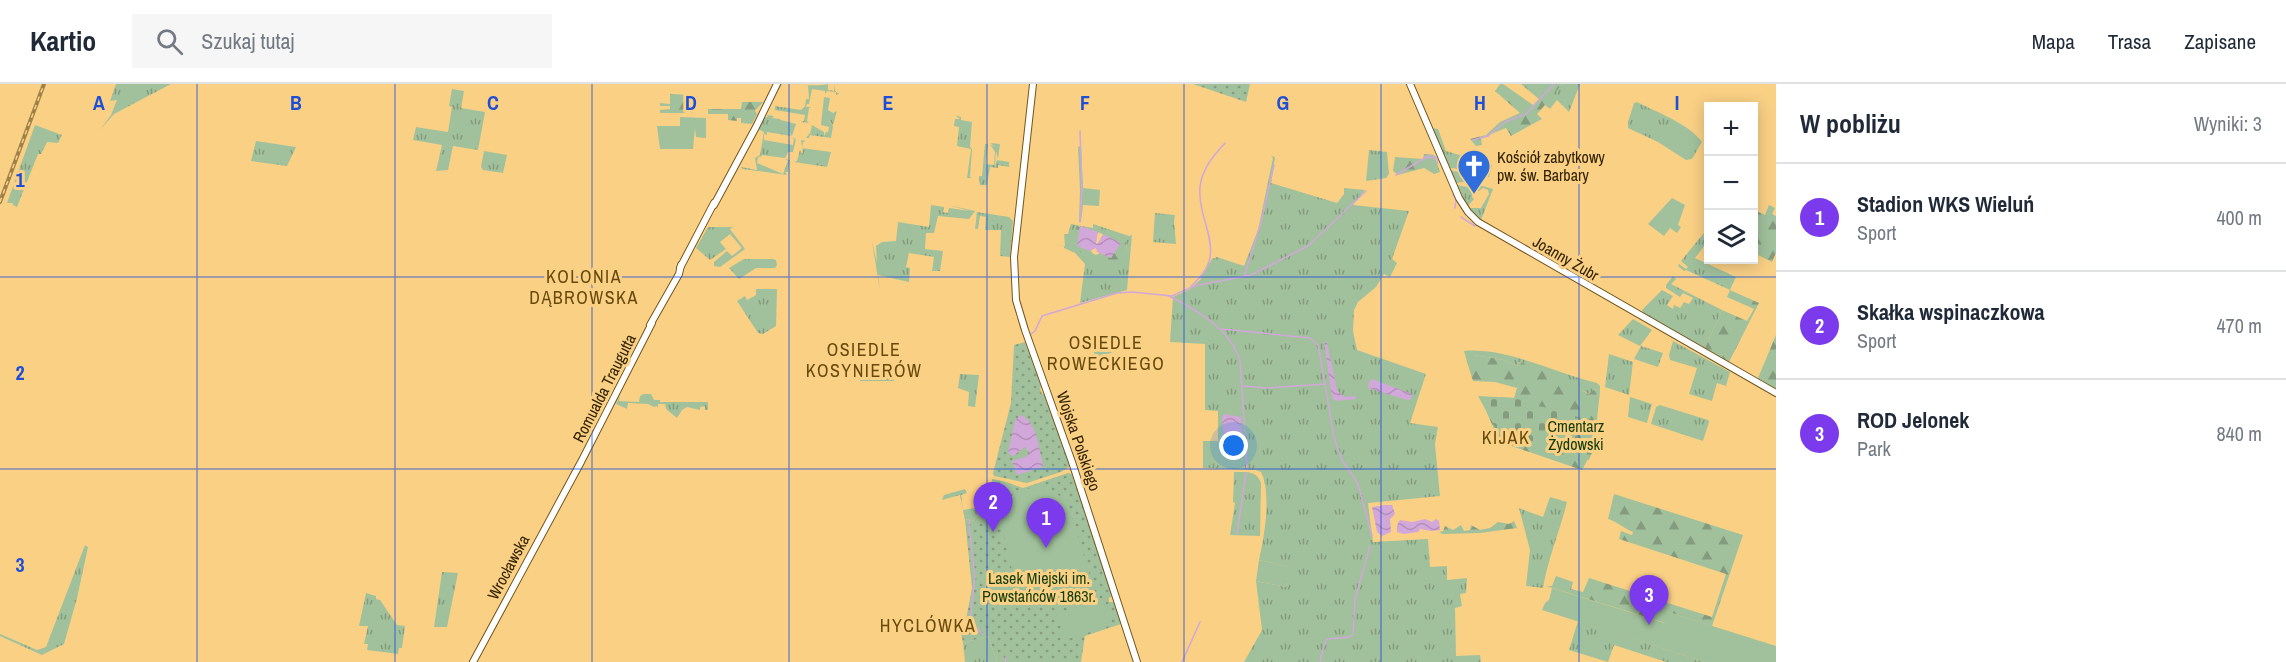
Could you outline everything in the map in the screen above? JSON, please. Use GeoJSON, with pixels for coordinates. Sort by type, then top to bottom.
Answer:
{"type":"FeatureCollection","features":[{"type":"Feature","properties":{"kind":"street","name":"Romualda Traugutta"},"geometry":{"type":"LineString","coordinates":[[579,465],[777,84]]}},
{"type":"Feature","properties":{"kind":"street","name":"Wojska Polskiego"},"geometry":{"type":"LineString","coordinates":[[1033,84],[1014,259],[1017,304],[1075,469],[1137,662]]}},
{"type":"Feature","properties":{"kind":"street","name":"Joanny Żubr"},"geometry":{"type":"LineString","coordinates":[[1410,84],[1458,197],[1465,209],[1477,221],[1776,393]]}},
{"type":"Feature","properties":{"kind":"street","name":"Romualda Traugutta"},"geometry":{"type":"LineString","coordinates":[[583,450],[652,323]]}},
{"type":"Feature","properties":{"kind":"street","name":"Wrocławska"},"geometry":{"type":"LineString","coordinates":[[567,485],[583,450]]}},
{"type":"Feature","properties":{"kind":"street","name":"Wrocławska"},"geometry":{"type":"LineString","coordinates":[[472,662],[579,465]]}},
{"type":"Feature","properties":{"kind":"green space"},"geometry":{"type":"Polygon","coordinates":[[[116,84],[171,84],[114,114],[100,130],[111,115],[117,100],[110,101],[116,84]]]}},
{"type":"Feature","properties":{"kind":"green space"},"geometry":{"type":"Polygon","coordinates":[[[828,84],[828,90],[834,91],[834,84],[835,91],[839,94],[827,91],[825,94],[825,91],[812,89],[809,104],[806,107],[811,107],[807,121],[809,123],[801,122],[804,121],[805,115],[775,110],[775,106],[801,110],[805,106],[806,99],[809,99],[808,85],[828,84]]]}},
{"type":"Feature","properties":{"kind":"green space"},"geometry":{"type":"Polygon","coordinates":[[[1193,84],[1250,84],[1246,102],[1193,84]]]}},
{"type":"Feature","properties":{"kind":"green space"},"geometry":{"type":"Polygon","coordinates":[[[1500,84],[1533,105],[1539,99],[1521,84],[1562,84],[1553,95],[1557,100],[1550,109],[1545,105],[1537,114],[1542,119],[1511,136],[1506,128],[1481,138],[1482,145],[1476,146],[1470,139],[1486,135],[1500,122],[1520,113],[1495,91],[1500,84]]]}},
{"type":"Feature","properties":{"kind":"green space"},"geometry":{"type":"Polygon","coordinates":[[[1562,84],[1580,84],[1569,112],[1552,95],[1562,84]]]}},
{"type":"Feature","properties":{"kind":"green space"},"geometry":{"type":"Polygon","coordinates":[[[452,89],[464,91],[461,108],[485,112],[478,150],[453,146],[448,170],[436,171],[442,145],[413,140],[416,127],[448,132],[452,89]]]}},
{"type":"Feature","properties":{"kind":"green space"},"geometry":{"type":"Polygon","coordinates":[[[670,94],[693,95],[693,113],[660,113],[660,110],[670,109],[670,106],[660,106],[660,103],[670,104],[670,94]]]}},
{"type":"Feature","properties":{"kind":"green space"},"geometry":{"type":"Polygon","coordinates":[[[824,97],[830,98],[828,110],[833,113],[837,111],[833,125],[827,118],[833,126],[831,138],[810,135],[806,138],[809,134],[806,133],[810,134],[812,125],[824,132],[824,136],[828,132],[829,127],[821,125],[824,97]]]}},
{"type":"Feature","properties":{"kind":"green space"},"geometry":{"type":"Polygon","coordinates":[[[742,102],[763,102],[755,111],[757,114],[752,124],[741,123],[741,118],[737,118],[737,121],[728,120],[728,114],[708,114],[708,109],[741,109],[742,102]]]}},
{"type":"Feature","properties":{"kind":"green space"},"geometry":{"type":"Polygon","coordinates":[[[1637,102],[1681,124],[1696,135],[1702,142],[1692,159],[1686,160],[1658,142],[1628,128],[1634,103],[1637,102]]]}},
{"type":"Feature","properties":{"kind":"green space"},"geometry":{"type":"Polygon","coordinates":[[[767,115],[780,119],[784,125],[781,120],[796,124],[792,136],[788,130],[791,136],[767,132],[767,135],[764,134],[764,140],[793,145],[794,139],[791,137],[796,139],[793,152],[788,152],[785,158],[762,155],[758,157],[757,163],[783,174],[788,161],[785,159],[790,160],[788,172],[785,172],[787,175],[743,169],[741,167],[757,170],[755,158],[760,155],[764,132],[758,129],[764,117],[768,117],[767,115]]]}},
{"type":"Feature","properties":{"kind":"green space"},"geometry":{"type":"Polygon","coordinates":[[[955,115],[961,117],[961,120],[972,122],[970,177],[972,178],[967,178],[971,149],[957,146],[959,127],[954,126],[955,119],[960,119],[955,115]]]}},
{"type":"Feature","properties":{"kind":"green space"},"geometry":{"type":"Polygon","coordinates":[[[680,117],[706,118],[706,138],[696,137],[695,128],[693,149],[660,149],[657,126],[680,126],[680,117]]]}},
{"type":"Feature","properties":{"kind":"green space"},"geometry":{"type":"Polygon","coordinates":[[[1671,122],[1699,140],[1688,156],[1660,138],[1671,122]]]}},
{"type":"Feature","properties":{"kind":"green space"},"geometry":{"type":"Polygon","coordinates":[[[35,125],[62,135],[58,143],[47,142],[41,154],[38,154],[17,207],[13,203],[7,203],[35,125]]]}},
{"type":"Feature","properties":{"kind":"green space"},"geometry":{"type":"Polygon","coordinates":[[[1432,128],[1438,129],[1446,151],[1480,161],[1479,167],[1482,168],[1484,162],[1492,165],[1489,177],[1449,168],[1432,128]]]}},
{"type":"Feature","properties":{"kind":"green space"},"geometry":{"type":"Polygon","coordinates":[[[256,141],[296,147],[287,166],[251,161],[256,141]]]}},
{"type":"Feature","properties":{"kind":"green space"},"geometry":{"type":"Polygon","coordinates":[[[991,143],[1000,144],[998,159],[996,151],[995,166],[997,160],[1009,162],[1009,167],[998,165],[998,168],[990,167],[987,185],[980,185],[979,176],[982,176],[985,144],[988,144],[986,164],[994,165],[995,152],[991,143]]]}},
{"type":"Feature","properties":{"kind":"green space"},"geometry":{"type":"Polygon","coordinates":[[[1081,146],[1083,188],[1100,190],[1099,206],[1083,205],[1081,222],[1079,222],[1078,147],[1081,146]]]}},
{"type":"Feature","properties":{"kind":"green space"},"geometry":{"type":"Polygon","coordinates":[[[802,148],[831,152],[827,167],[794,162],[797,161],[800,150],[803,154],[802,148]]]}},
{"type":"Feature","properties":{"kind":"green space"},"geometry":{"type":"Polygon","coordinates":[[[1369,150],[1387,152],[1389,174],[1386,178],[1366,181],[1369,150]]]}},
{"type":"Feature","properties":{"kind":"green space"},"geometry":{"type":"Polygon","coordinates":[[[484,151],[507,155],[503,173],[483,170],[481,167],[484,151]]]}},
{"type":"Feature","properties":{"kind":"green space"},"geometry":{"type":"Polygon","coordinates":[[[1424,154],[1434,155],[1440,172],[1434,174],[1424,168],[1398,175],[1393,171],[1395,157],[1423,159],[1424,154]]]}},
{"type":"Feature","properties":{"kind":"green space"},"geometry":{"type":"Polygon","coordinates":[[[1271,156],[1275,157],[1271,183],[1337,203],[1344,194],[1344,188],[1365,190],[1353,205],[1409,211],[1392,259],[1397,263],[1390,277],[1384,274],[1376,287],[1358,302],[1354,310],[1353,331],[1357,350],[1426,374],[1410,423],[1438,427],[1435,444],[1440,496],[1368,503],[1373,542],[1428,539],[1430,567],[1447,566],[1447,580],[1467,578],[1466,593],[1460,594],[1462,606],[1455,608],[1456,656],[1480,655],[1481,662],[1244,662],[1262,630],[1256,581],[1286,587],[1289,567],[1259,560],[1267,504],[1261,472],[1203,468],[1203,441],[1218,441],[1218,411],[1205,410],[1205,344],[1170,342],[1173,297],[1190,289],[1201,279],[1200,277],[1212,259],[1217,257],[1244,266],[1258,230],[1273,158],[1271,156]]]}},
{"type":"Feature","properties":{"kind":"green space"},"geometry":{"type":"Polygon","coordinates":[[[1450,170],[1475,176],[1479,185],[1493,189],[1481,220],[1469,208],[1481,208],[1489,194],[1488,190],[1483,188],[1479,191],[1473,190],[1474,199],[1468,206],[1457,185],[1477,189],[1477,187],[1463,182],[1456,183],[1450,170]]]}},
{"type":"Feature","properties":{"kind":"green space"},"geometry":{"type":"Polygon","coordinates":[[[1672,198],[1685,205],[1678,225],[1681,227],[1677,233],[1670,228],[1664,236],[1648,224],[1672,198]]]}},
{"type":"Feature","properties":{"kind":"green space"},"geometry":{"type":"Polygon","coordinates":[[[931,205],[944,207],[943,212],[948,213],[949,208],[970,211],[948,205],[975,211],[969,219],[938,216],[934,233],[926,233],[925,249],[943,251],[940,271],[932,271],[934,257],[909,253],[906,267],[910,268],[909,282],[878,275],[880,291],[872,242],[877,263],[876,246],[882,242],[896,241],[898,222],[929,227],[931,205]]]}},
{"type":"Feature","properties":{"kind":"green space"},"geometry":{"type":"Polygon","coordinates":[[[1769,205],[1775,208],[1772,214],[1776,216],[1776,253],[1772,262],[1758,255],[1758,212],[1765,215],[1769,205]]]}},
{"type":"Feature","properties":{"kind":"green space"},"geometry":{"type":"Polygon","coordinates":[[[977,212],[1009,217],[1013,221],[1010,257],[1000,256],[1001,230],[985,230],[986,217],[980,216],[978,229],[975,229],[977,212]]]}},
{"type":"Feature","properties":{"kind":"green space"},"geometry":{"type":"Polygon","coordinates":[[[1155,213],[1175,215],[1176,244],[1153,242],[1155,213]]]}},
{"type":"Feature","properties":{"kind":"green space"},"geometry":{"type":"Polygon","coordinates":[[[1071,224],[1082,226],[1078,226],[1094,257],[1130,252],[1127,252],[1126,240],[1093,228],[1093,224],[1132,235],[1127,290],[1080,303],[1085,264],[1075,253],[1064,246],[1045,243],[1065,246],[1064,234],[1068,234],[1071,224]]]}},
{"type":"Feature","properties":{"kind":"green space"},"geometry":{"type":"Polygon","coordinates":[[[1077,226],[1080,227],[1076,245],[1096,255],[1100,253],[1112,258],[1103,234],[1082,226],[1098,229],[1126,240],[1127,252],[1130,252],[1123,270],[1074,249],[1071,245],[1072,236],[1077,226]]]}},
{"type":"Feature","properties":{"kind":"green space"},"geometry":{"type":"Polygon","coordinates":[[[708,227],[733,227],[730,229],[745,249],[720,267],[714,266],[714,262],[727,251],[732,256],[742,248],[730,234],[720,242],[726,249],[710,260],[696,248],[708,227]]]}},
{"type":"Feature","properties":{"kind":"green space"},"geometry":{"type":"Polygon","coordinates":[[[1704,233],[1704,246],[1695,258],[1736,277],[1730,290],[1684,271],[1678,266],[1679,264],[1686,269],[1688,267],[1681,261],[1704,233]]]}},
{"type":"Feature","properties":{"kind":"green space"},"geometry":{"type":"Polygon","coordinates":[[[744,259],[773,259],[776,260],[777,265],[775,268],[756,268],[739,279],[729,268],[744,259]]]}},
{"type":"Feature","properties":{"kind":"green space"},"geometry":{"type":"Polygon","coordinates":[[[1673,276],[1676,279],[1671,284],[1722,310],[1705,348],[1729,363],[1644,316],[1642,310],[1662,290],[1673,296],[1667,305],[1673,309],[1674,305],[1680,308],[1684,302],[1689,304],[1693,298],[1683,293],[1680,297],[1666,288],[1673,276]]]}},
{"type":"Feature","properties":{"kind":"green space"},"geometry":{"type":"Polygon","coordinates":[[[756,289],[777,289],[776,326],[763,334],[758,333],[737,301],[745,296],[747,300],[756,295],[756,289]]]}},
{"type":"Feature","properties":{"kind":"green space"},"geometry":{"type":"Polygon","coordinates":[[[1730,290],[1759,303],[1729,362],[1705,348],[1722,310],[1747,321],[1754,309],[1727,297],[1730,290]]]}},
{"type":"Feature","properties":{"kind":"green space"},"geometry":{"type":"Polygon","coordinates":[[[1633,319],[1652,330],[1640,346],[1618,335],[1633,319]]]}},
{"type":"Feature","properties":{"kind":"green space"},"geometry":{"type":"Polygon","coordinates":[[[1114,335],[1119,350],[1096,358],[1091,343],[1114,335]]]}},
{"type":"Feature","properties":{"kind":"green space"},"geometry":{"type":"Polygon","coordinates":[[[1776,335],[1776,389],[1758,378],[1776,335]]]}},
{"type":"Feature","properties":{"kind":"green space"},"geometry":{"type":"Polygon","coordinates":[[[1673,341],[1730,372],[1726,386],[1717,383],[1712,401],[1689,394],[1697,368],[1670,360],[1673,341]]]}},
{"type":"Feature","properties":{"kind":"green space"},"geometry":{"type":"Polygon","coordinates":[[[1025,342],[1041,386],[1040,389],[1044,394],[1070,466],[1061,472],[1027,483],[994,476],[993,473],[1011,403],[1014,345],[1025,342]]]}},
{"type":"Feature","properties":{"kind":"green space"},"geometry":{"type":"Polygon","coordinates":[[[1641,346],[1663,353],[1658,367],[1634,359],[1641,346]]]}},
{"type":"Feature","properties":{"kind":"green space"},"geometry":{"type":"Polygon","coordinates":[[[1464,351],[1497,353],[1531,362],[1597,383],[1600,391],[1595,389],[1590,394],[1519,362],[1517,366],[1504,360],[1474,355],[1474,362],[1467,362],[1464,351]]]}},
{"type":"Feature","properties":{"kind":"green space"},"geometry":{"type":"Polygon","coordinates":[[[1609,354],[1633,362],[1629,395],[1605,387],[1609,354]]]}},
{"type":"Feature","properties":{"kind":"green space"},"geometry":{"type":"Polygon","coordinates":[[[1474,355],[1504,360],[1517,366],[1519,362],[1577,383],[1581,390],[1589,394],[1595,389],[1600,391],[1594,448],[1582,470],[1500,442],[1486,411],[1501,414],[1500,397],[1514,398],[1517,388],[1495,382],[1473,381],[1467,362],[1473,362],[1474,355]]]}},
{"type":"Feature","properties":{"kind":"green space"},"geometry":{"type":"Polygon","coordinates":[[[861,368],[894,368],[894,381],[860,381],[861,368]]]}},
{"type":"Feature","properties":{"kind":"green space"},"geometry":{"type":"Polygon","coordinates":[[[960,374],[979,375],[975,407],[968,406],[969,392],[958,388],[960,374]]]}},
{"type":"Feature","properties":{"kind":"green space"},"geometry":{"type":"Polygon","coordinates":[[[651,394],[654,400],[660,400],[660,402],[708,402],[708,410],[705,410],[705,406],[700,407],[700,410],[687,407],[677,418],[666,409],[665,404],[658,404],[658,409],[657,406],[648,404],[628,403],[627,409],[616,404],[620,395],[619,401],[639,402],[640,396],[651,394]]]}},
{"type":"Feature","properties":{"kind":"green space","name":"Cmentarz Żydowski"},"geometry":{"type":"Polygon","coordinates":[[[1478,396],[1514,398],[1598,423],[1594,448],[1589,460],[1496,429],[1478,396]]]}},
{"type":"Feature","properties":{"kind":"green space"},"geometry":{"type":"Polygon","coordinates":[[[1630,397],[1652,404],[1647,423],[1628,417],[1630,397]]]}},
{"type":"Feature","properties":{"kind":"green space"},"geometry":{"type":"Polygon","coordinates":[[[1660,405],[1708,420],[1703,441],[1651,424],[1656,407],[1660,405]]]}},
{"type":"Feature","properties":{"kind":"green space"},"geometry":{"type":"Polygon","coordinates":[[[1234,472],[1254,474],[1261,483],[1260,536],[1230,535],[1235,503],[1233,502],[1234,472]]]}},
{"type":"Feature","properties":{"kind":"green space","name":"Lasek Miejski im. Powstańców 1863r."},"geometry":{"type":"Polygon","coordinates":[[[1068,473],[1072,474],[1112,596],[1109,602],[1114,602],[1121,624],[1085,636],[1081,662],[997,662],[988,636],[963,643],[960,626],[965,625],[972,588],[965,520],[970,519],[971,521],[997,515],[1004,498],[997,498],[992,494],[992,479],[1023,488],[1068,473]]]}},
{"type":"Feature","properties":{"kind":"green space"},"geometry":{"type":"Polygon","coordinates":[[[1039,485],[1066,499],[1090,575],[1077,601],[1045,608],[1021,596],[1007,554],[1010,550],[1007,538],[1004,538],[1001,521],[1003,512],[1015,496],[1039,485]]]}},
{"type":"Feature","properties":{"kind":"green space"},"geometry":{"type":"Polygon","coordinates":[[[965,489],[967,493],[961,495],[963,510],[960,495],[942,500],[944,495],[965,489]]]}},
{"type":"Feature","properties":{"kind":"green space"},"geometry":{"type":"Polygon","coordinates":[[[1614,494],[1743,535],[1712,626],[1668,612],[1665,623],[1546,586],[1552,586],[1556,576],[1573,582],[1571,589],[1583,592],[1589,578],[1712,617],[1726,574],[1619,539],[1621,531],[1632,535],[1633,532],[1608,519],[1614,494]]]}},
{"type":"Feature","properties":{"kind":"green space"},"geometry":{"type":"Polygon","coordinates":[[[1550,497],[1567,502],[1543,588],[1526,586],[1530,550],[1519,508],[1543,517],[1550,497]]]}},
{"type":"Feature","properties":{"kind":"green space"},"geometry":{"type":"Polygon","coordinates":[[[1004,501],[997,516],[965,520],[963,510],[979,505],[992,513],[1004,501]]]}},
{"type":"Feature","properties":{"kind":"green space"},"geometry":{"type":"Polygon","coordinates":[[[1514,521],[1517,528],[1480,533],[1443,534],[1439,532],[1443,531],[1445,526],[1453,530],[1461,525],[1464,531],[1470,530],[1471,525],[1480,530],[1490,528],[1498,522],[1509,524],[1514,521]]]}},
{"type":"Feature","properties":{"kind":"green space"},"geometry":{"type":"Polygon","coordinates":[[[85,545],[88,547],[64,644],[42,655],[0,636],[0,634],[37,650],[46,647],[85,545]]]}},
{"type":"Feature","properties":{"kind":"green space"},"geometry":{"type":"Polygon","coordinates":[[[1259,560],[1290,567],[1286,587],[1256,581],[1259,560]]]}},
{"type":"Feature","properties":{"kind":"green space"},"geometry":{"type":"Polygon","coordinates":[[[442,572],[458,573],[447,627],[434,627],[442,572]]]}},
{"type":"Feature","properties":{"kind":"green space"},"geometry":{"type":"Polygon","coordinates":[[[1552,588],[1664,623],[1668,612],[1776,646],[1776,662],[1705,662],[1542,610],[1549,600],[1552,588]]]}},
{"type":"Feature","properties":{"kind":"green space"},"geometry":{"type":"Polygon","coordinates":[[[366,593],[380,600],[397,625],[405,626],[402,648],[399,648],[398,654],[367,650],[368,644],[364,644],[368,626],[359,626],[366,593]]]}},
{"type":"Feature","properties":{"kind":"green space"},"geometry":{"type":"Polygon","coordinates":[[[1104,599],[1112,625],[1065,640],[1057,614],[1104,599]]]}},
{"type":"Feature","properties":{"kind":"green space"},"geometry":{"type":"Polygon","coordinates":[[[1578,621],[1705,662],[1666,662],[1614,645],[1608,662],[1569,650],[1578,621]]]}},
{"type":"Feature","properties":{"kind":"green space"},"geometry":{"type":"Polygon","coordinates":[[[988,636],[997,662],[965,662],[963,643],[988,636]]]}},
{"type":"Feature","properties":{"kind":"water"},"geometry":{"type":"Polygon","coordinates":[[[1080,226],[1098,232],[1096,244],[1103,234],[1121,243],[1111,258],[1097,252],[1096,248],[1090,251],[1077,246],[1080,226]]]}},
{"type":"Feature","properties":{"kind":"water"},"geometry":{"type":"Polygon","coordinates":[[[1324,342],[1327,343],[1337,390],[1344,397],[1355,396],[1356,399],[1336,401],[1332,398],[1324,342]]]}},
{"type":"Feature","properties":{"kind":"water"},"geometry":{"type":"Polygon","coordinates":[[[1372,379],[1412,394],[1411,399],[1407,400],[1368,388],[1372,379]]]}},
{"type":"Feature","properties":{"kind":"water"},"geometry":{"type":"Polygon","coordinates":[[[1224,414],[1241,417],[1242,438],[1240,441],[1224,440],[1222,418],[1224,414]]]}},
{"type":"Feature","properties":{"kind":"water"},"geometry":{"type":"Polygon","coordinates":[[[1020,415],[1026,418],[1034,429],[1043,465],[1017,475],[1012,461],[1027,456],[1029,452],[1025,447],[1013,456],[1008,453],[1015,421],[1020,415]]]}},
{"type":"Feature","properties":{"kind":"water"},"geometry":{"type":"Polygon","coordinates":[[[1392,505],[1395,514],[1390,519],[1391,532],[1382,536],[1377,532],[1372,507],[1392,505]]]}},
{"type":"Feature","properties":{"kind":"water"},"geometry":{"type":"Polygon","coordinates":[[[1425,519],[1432,522],[1436,519],[1439,521],[1440,530],[1420,529],[1418,532],[1404,534],[1397,532],[1400,520],[1412,522],[1425,519]]]}},
{"type":"Feature","properties":{"kind":"waterway"},"geometry":{"type":"LineString","coordinates":[[1473,140],[1488,136],[1505,122],[1526,114],[1554,84]]}},
{"type":"Feature","properties":{"kind":"waterway"},"geometry":{"type":"LineString","coordinates":[[1080,131],[1082,188],[1080,222]]}},
{"type":"Feature","properties":{"kind":"waterway"},"geometry":{"type":"LineString","coordinates":[[1191,286],[1203,274],[1209,262],[1211,250],[1200,201],[1201,180],[1209,163],[1225,143]]}},
{"type":"Feature","properties":{"kind":"waterway"},"geometry":{"type":"LineString","coordinates":[[1396,175],[1430,155]]}},
{"type":"Feature","properties":{"kind":"waterway"},"geometry":{"type":"LineString","coordinates":[[1428,158],[1436,157],[1438,163]]}},
{"type":"Feature","properties":{"kind":"waterway"},"geometry":{"type":"LineString","coordinates":[[1244,277],[1261,222],[1274,165]]}},
{"type":"Feature","properties":{"kind":"waterway"},"geometry":{"type":"LineString","coordinates":[[1031,334],[1035,331],[1042,316],[1117,293],[1132,292],[1172,296],[1194,286],[1251,275],[1308,246],[1366,191]]}},
{"type":"Feature","properties":{"kind":"waterway"},"geometry":{"type":"LineString","coordinates":[[1453,194],[1456,200],[1455,208]]}},
{"type":"Feature","properties":{"kind":"waterway"},"geometry":{"type":"LineString","coordinates":[[1461,217],[1475,226]]}},
{"type":"Feature","properties":{"kind":"waterway"},"geometry":{"type":"LineString","coordinates":[[1169,296],[1191,308],[1220,330],[1235,349],[1240,360],[1247,468]]}},
{"type":"Feature","properties":{"kind":"waterway"},"geometry":{"type":"LineString","coordinates":[[1222,329],[1310,338],[1318,345],[1325,383]]}},
{"type":"Feature","properties":{"kind":"waterway"},"geometry":{"type":"LineString","coordinates":[[1243,386],[1268,388],[1325,384],[1334,438],[1342,460],[1358,484],[1372,536]]}},
{"type":"Feature","properties":{"kind":"waterway"},"geometry":{"type":"LineString","coordinates":[[1237,533],[1246,473]]}},
{"type":"Feature","properties":{"kind":"waterway"},"geometry":{"type":"LineString","coordinates":[[970,520],[975,577],[970,620],[982,634]]}},
{"type":"Feature","properties":{"kind":"waterway"},"geometry":{"type":"LineString","coordinates":[[1320,662],[1325,642],[1328,639],[1353,635],[1355,599],[1370,546]]}},
{"type":"Feature","properties":{"kind":"waterway"},"geometry":{"type":"LineString","coordinates":[[1182,662],[1200,622]]}},
{"type":"Feature","properties":{"kind":"waterway"},"geometry":{"type":"LineString","coordinates":[[1005,662],[1006,657]]}},
{"type":"Feature","properties":{"kind":"railway"},"geometry":{"type":"LineString","coordinates":[[0,202],[44,84]]}},
{"type":"Feature","properties":{"kind":"place","name":"Kościół zabytkowy pw. św. Barbary"},"geometry":{"type":"Point","coordinates":[1474,195]}},
{"type":"Feature","properties":{"kind":"place","name":"Skałka wspinaczkowa"},"geometry":{"type":"Point","coordinates":[993,532]}},
{"type":"Feature","properties":{"kind":"place","name":"Stadion WKS Wieluń"},"geometry":{"type":"Point","coordinates":[1046,548]}},
{"type":"Feature","properties":{"kind":"place","name":"ROD Jelonek"},"geometry":{"type":"Point","coordinates":[1649,625]}},
{"type":"Feature","properties":{"kind":"district","name":"KOLONIA DĄBROWSKA"},"geometry":{"type":"Point","coordinates":[584,287]}},
{"type":"Feature","properties":{"kind":"district","name":"OSIEDLE ROWECKIEGO"},"geometry":{"type":"Point","coordinates":[1106,353]}},
{"type":"Feature","properties":{"kind":"district","name":"OSIEDLE KOSYNIERÓW"},"geometry":{"type":"Point","coordinates":[864,360]}},
{"type":"Feature","properties":{"kind":"district","name":"KIJAK"},"geometry":{"type":"Point","coordinates":[1506,438]}},
{"type":"Feature","properties":{"kind":"district","name":"HYCLÓWKA"},"geometry":{"type":"Point","coordinates":[928,626]}}]}
